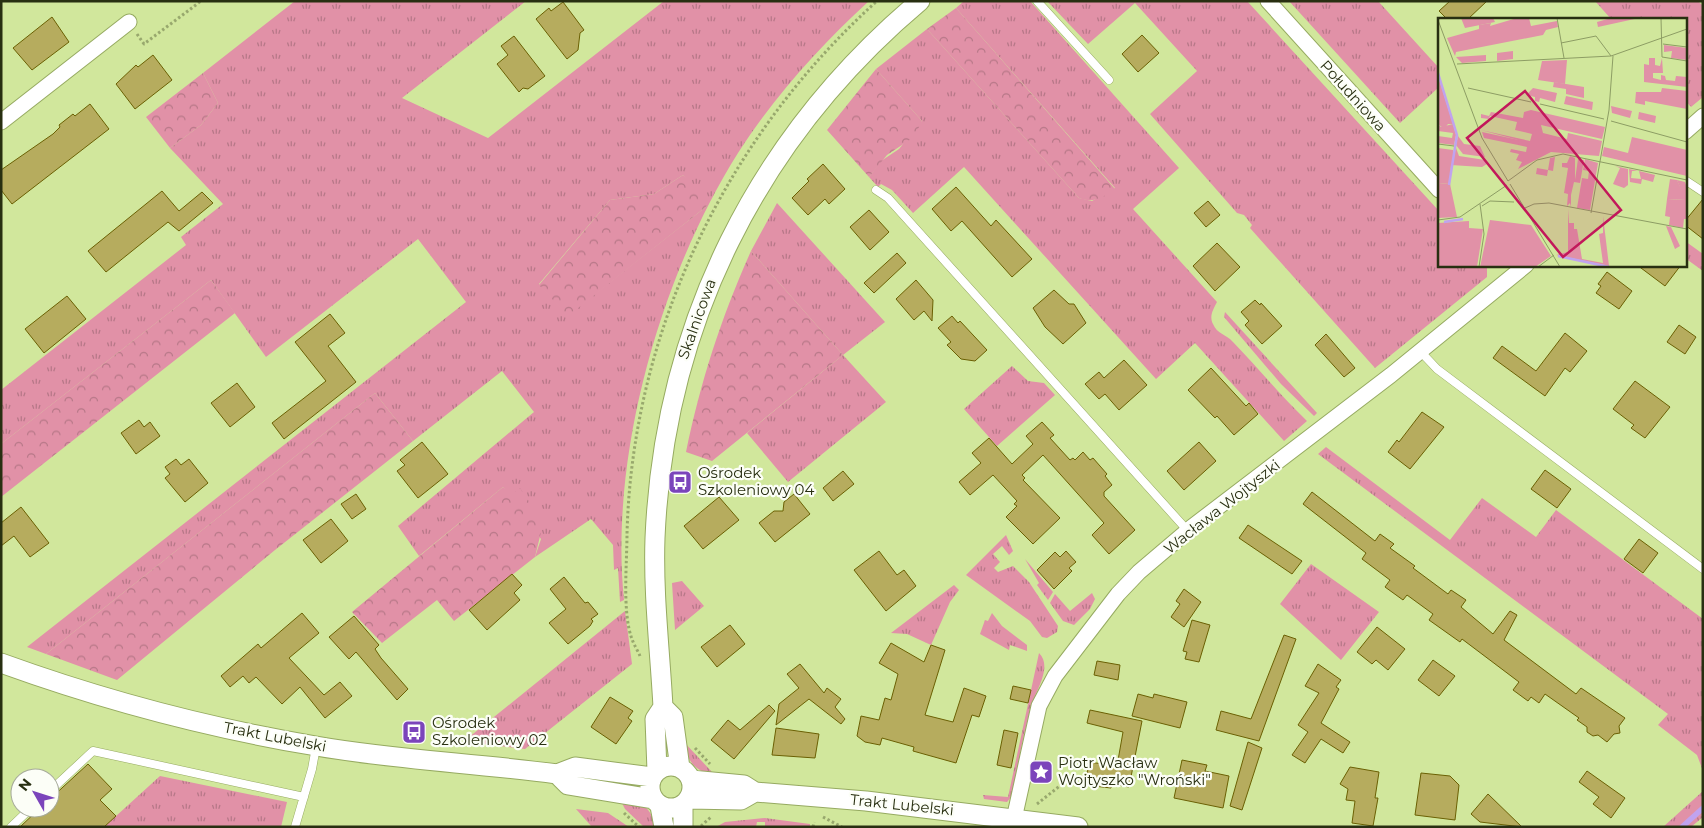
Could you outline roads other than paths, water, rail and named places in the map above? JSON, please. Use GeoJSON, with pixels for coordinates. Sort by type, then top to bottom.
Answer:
{"type":"FeatureCollection","features":[{"type":"Feature","properties":{"kind":"street","name":"Skalnicowa"},"geometry":{"type":"LineString","coordinates":[[654,774],[656,718],[663,707],[655,581],[660,465],[677,379],[692,328],[711,279],[736,226],[791,138],[835,82],[860,56],[920,1]]}},
{"type":"Feature","properties":{"kind":"street","name":"Południowa"},"geometry":{"type":"LineString","coordinates":[[1268,1],[1438,189]]}},
{"type":"Feature","properties":{"kind":"street"},"geometry":{"type":"LineString","coordinates":[[1,122],[129,22]]}},
{"type":"Feature","properties":{"kind":"street"},"geometry":{"type":"LineString","coordinates":[[1686,131],[1703,116]]}},
{"type":"Feature","properties":{"kind":"street","name":"Wacława Wojtyszki"},"geometry":{"type":"LineString","coordinates":[[1014,819],[1039,706],[1055,676],[1118,594],[1140,572],[1188,531],[1420,351],[1516,268]]}},
{"type":"Feature","properties":{"kind":"street","name":"Trakt Lubelski"},"geometry":{"type":"LineString","coordinates":[[1,663],[79,690],[155,711],[202,723],[316,746],[557,774],[576,767],[654,774]]}},
{"type":"Feature","properties":{"kind":"street","name":"Skalnicowa"},"geometry":{"type":"LineString","coordinates":[[663,707],[673,717],[686,774]]}},
{"type":"Feature","properties":{"kind":"street"},"geometry":{"type":"LineString","coordinates":[[664,827],[650,788],[654,774],[667,766],[686,774],[692,790],[686,802],[682,827]]}},
{"type":"Feature","properties":{"kind":"street","name":"Trakt Lubelski"},"geometry":{"type":"LineString","coordinates":[[557,774],[568,784],[656,802]]}},
{"type":"Feature","properties":{"kind":"street","name":"Trakt Lubelski"},"geometry":{"type":"LineString","coordinates":[[686,774],[744,785],[756,792],[866,801],[1078,827]]}},
{"type":"Feature","properties":{"kind":"street","name":"Trakt Lubelski"},"geometry":{"type":"LineString","coordinates":[[686,802],[742,800],[756,792]]}},
{"type":"Feature","properties":{"kind":"street"},"geometry":{"type":"LineString","coordinates":[[656,802],[674,809],[686,802]]}},
{"type":"Feature","properties":{"kind":"lane"},"geometry":{"type":"LineString","coordinates":[[1037,1],[1109,80]]}},
{"type":"Feature","properties":{"kind":"lane"},"geometry":{"type":"LineString","coordinates":[[1686,181],[1703,192]]}},
{"type":"Feature","properties":{"kind":"lane"},"geometry":{"type":"LineString","coordinates":[[876,190],[888,198],[1188,531]]}},
{"type":"Feature","properties":{"kind":"lane"},"geometry":{"type":"LineString","coordinates":[[1420,351],[1437,369],[1703,568]]}},
{"type":"Feature","properties":{"kind":"lane"},"geometry":{"type":"LineString","coordinates":[[295,827],[316,746]]}},
{"type":"Feature","properties":{"kind":"lane"},"geometry":{"type":"LineString","coordinates":[[60,782],[93,751],[304,797]]}},
{"type":"Feature","properties":{"kind":"lane"},"geometry":{"type":"LineString","coordinates":[[11,827],[21,818]]}},
{"type":"Feature","properties":{"kind":"waterway"},"geometry":{"type":"LineString","coordinates":[[1682,827],[1703,808]]}},
{"type":"Feature","properties":{"kind":"place","name":"Ośrodek Szkoleniowy 04"},"geometry":{"type":"Point","coordinates":[680,482]}},
{"type":"Feature","properties":{"kind":"place","name":"Ośrodek Szkoleniowy 02"},"geometry":{"type":"Point","coordinates":[414,732]}},
{"type":"Feature","properties":{"kind":"place","name":"Piotr Wacław Wojtyszko \"Wroński\""},"geometry":{"type":"Point","coordinates":[1041,772]}}]}
